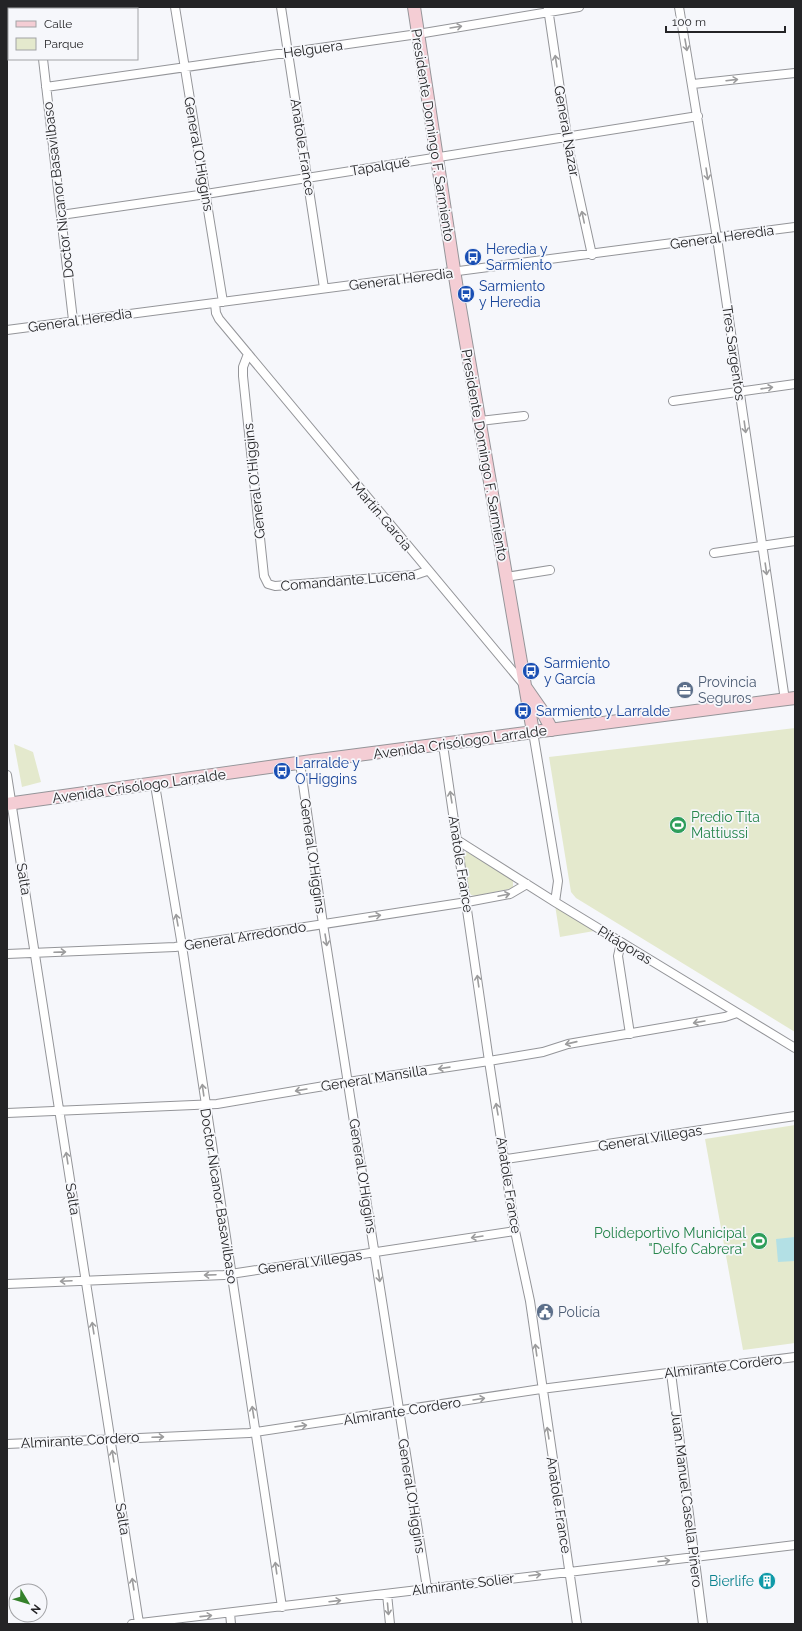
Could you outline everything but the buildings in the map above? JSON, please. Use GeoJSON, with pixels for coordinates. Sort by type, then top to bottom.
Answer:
{"type":"FeatureCollection","features":[{"type":"Feature","properties":{"kind":"street","name":"General O'Higgins"},"geometry":{"type":"LineString","coordinates":[[175,7],[206,194],[219,302]]}},
{"type":"Feature","properties":{"kind":"street","name":"Anatole France"},"geometry":{"type":"LineString","coordinates":[[282,7],[324,288]]}},
{"type":"Feature","properties":{"kind":"street","name":"Presidente Domingo F. Sarmiento"},"geometry":{"type":"LineString","coordinates":[[414,7],[436,157],[558,881],[555,902]]}},
{"type":"Feature","properties":{"kind":"street","name":"Helguera"},"geometry":{"type":"LineString","coordinates":[[46,87],[418,34],[548,10],[579,7]]}},
{"type":"Feature","properties":{"kind":"street","name":"Tres Sargentos"},"geometry":{"type":"LineString","coordinates":[[679,7],[693,84],[717,238],[762,545],[790,699]]}},
{"type":"Feature","properties":{"kind":"street","name":"General Nazar"},"geometry":{"type":"LineString","coordinates":[[548,10],[568,138],[592,255]]}},
{"type":"Feature","properties":{"kind":"street","name":"Doctor Nicanor Basavilbaso"},"geometry":{"type":"LineString","coordinates":[[43,60],[73,320]]}},
{"type":"Feature","properties":{"kind":"street"},"geometry":{"type":"LineString","coordinates":[[693,84],[795,73]]}},
{"type":"Feature","properties":{"kind":"street","name":"Tapalqué"},"geometry":{"type":"LineString","coordinates":[[61,215],[568,138],[698,116]]}},
{"type":"Feature","properties":{"kind":"street","name":"General Heredia"},"geometry":{"type":"LineString","coordinates":[[7,330],[73,320],[592,255],[795,227]]}},
{"type":"Feature","properties":{"kind":"street","name":"Martín García"},"geometry":{"type":"LineString","coordinates":[[219,302],[216,312],[219,319],[525,687],[542,710],[552,730]]}},
{"type":"Feature","properties":{"kind":"street","name":"General O'Higgins"},"geometry":{"type":"LineString","coordinates":[[248,354],[243,367],[243,376],[264,576],[268,584]]}},
{"type":"Feature","properties":{"kind":"street"},"geometry":{"type":"LineString","coordinates":[[673,401],[795,384]]}},
{"type":"Feature","properties":{"kind":"street"},"geometry":{"type":"LineString","coordinates":[[480,421],[524,416]]}},
{"type":"Feature","properties":{"kind":"street"},"geometry":{"type":"LineString","coordinates":[[714,553],[795,541]]}},
{"type":"Feature","properties":{"kind":"street"},"geometry":{"type":"LineString","coordinates":[[506,577],[550,570]]}},
{"type":"Feature","properties":{"kind":"street","name":"Comandante Lucena"},"geometry":{"type":"LineString","coordinates":[[268,584],[275,586],[415,575],[427,571]]}},
{"type":"Feature","properties":{"kind":"street","name":"Avenida Crisólogo Larralde"},"geometry":{"type":"LineString","coordinates":[[10,804],[300,763],[533,735],[552,730],[790,699]]}},
{"type":"Feature","properties":{"kind":"street","name":"Anatole France"},"geometry":{"type":"LineString","coordinates":[[443,745],[467,902],[489,1062],[506,1159],[516,1231],[530,1301],[577,1624]]}},
{"type":"Feature","properties":{"kind":"street","name":"General O'Higgins"},"geometry":{"type":"LineString","coordinates":[[300,763],[323,924],[427,1588]]}},
{"type":"Feature","properties":{"kind":"street","name":"Salta"},"geometry":{"type":"LineString","coordinates":[[7,775],[10,804],[35,952],[86,1280],[136,1623]]}},
{"type":"Feature","properties":{"kind":"street","name":"Doctor Nicanor Basavilbaso"},"geometry":{"type":"LineString","coordinates":[[155,784],[182,946],[282,1607]]}},
{"type":"Feature","properties":{"kind":"street","name":"Pitágoras"},"geometry":{"type":"LineString","coordinates":[[457,840],[555,902],[795,1048]]}},
{"type":"Feature","properties":{"kind":"street","name":"General Arredondo"},"geometry":{"type":"LineString","coordinates":[[7,954],[182,946],[467,902],[510,894],[527,884]]}},
{"type":"Feature","properties":{"kind":"street"},"geometry":{"type":"LineString","coordinates":[[621,942],[618,956],[630,1034]]}},
{"type":"Feature","properties":{"kind":"street","name":"General Mansilla"},"geometry":{"type":"LineString","coordinates":[[7,1114],[205,1105],[348,1082],[489,1062],[543,1052],[568,1044],[725,1017],[737,1013]]}},
{"type":"Feature","properties":{"kind":"street","name":"General Villegas"},"geometry":{"type":"LineString","coordinates":[[506,1159],[795,1116]]}},
{"type":"Feature","properties":{"kind":"street","name":"General Villegas"},"geometry":{"type":"LineString","coordinates":[[7,1284],[232,1274],[516,1231]]}},
{"type":"Feature","properties":{"kind":"street","name":"Almirante Cordero"},"geometry":{"type":"LineString","coordinates":[[7,1444],[256,1432],[542,1389],[795,1357]]}},
{"type":"Feature","properties":{"kind":"street","name":"Juan Manuel Casella Piñero"},"geometry":{"type":"LineString","coordinates":[[671,1373],[703,1624]]}},
{"type":"Feature","properties":{"kind":"street","name":"Almirante Solier"},"geometry":{"type":"LineString","coordinates":[[136,1623],[282,1607],[427,1588],[795,1545]]}},
{"type":"Feature","properties":{"kind":"street"},"geometry":{"type":"LineString","coordinates":[[387,1594],[390,1624]]}},
{"type":"Feature","properties":{"kind":"street"},"geometry":{"type":"LineString","coordinates":[[230,1613],[231,1624]]}},
{"type":"Feature","properties":{"kind":"green space","name":"Predio Tita Mattiussi"},"geometry":{"type":"Polygon","coordinates":[[[795,728],[795,1032],[576,898],[571,892],[549,757],[795,728]]]}},
{"type":"Feature","properties":{"kind":"green space"},"geometry":{"type":"Polygon","coordinates":[[[14,744],[33,752],[41,782],[22,787],[14,744]]]}},
{"type":"Feature","properties":{"kind":"green space"},"geometry":{"type":"Polygon","coordinates":[[[465,852],[513,880],[513,888],[476,896],[471,895],[463,856],[465,852]]]}},
{"type":"Feature","properties":{"kind":"green space"},"geometry":{"type":"Polygon","coordinates":[[[555,905],[594,931],[560,937],[555,905]]]}},
{"type":"Feature","properties":{"kind":"green space","name":"Polideportivo Municipal \"Delfo Cabrera\""},"geometry":{"type":"Polygon","coordinates":[[[795,1125],[795,1343],[743,1350],[705,1139],[795,1125]]]}},
{"type":"Feature","properties":{"kind":"water"},"geometry":{"type":"Polygon","coordinates":[[[795,1237],[795,1261],[778,1262],[776,1239],[795,1237]]]}},
{"type":"Feature","properties":{"kind":"place","name":"Heredia y Sarmiento"},"geometry":{"type":"Point","coordinates":[473,257]}},
{"type":"Feature","properties":{"kind":"place","name":"Sarmiento y Heredia"},"geometry":{"type":"Point","coordinates":[466,294]}},
{"type":"Feature","properties":{"kind":"place","name":"Sarmiento y García"},"geometry":{"type":"Point","coordinates":[531,671]}},
{"type":"Feature","properties":{"kind":"place","name":"Provincia Seguros"},"geometry":{"type":"Point","coordinates":[685,690]}},
{"type":"Feature","properties":{"kind":"place","name":"Sarmiento y Larralde"},"geometry":{"type":"Point","coordinates":[523,711]}},
{"type":"Feature","properties":{"kind":"place","name":"Larralde y O'Higgins"},"geometry":{"type":"Point","coordinates":[282,771]}},
{"type":"Feature","properties":{"kind":"place","name":"Predio Tita Mattiussi"},"geometry":{"type":"Point","coordinates":[678,825]}},
{"type":"Feature","properties":{"kind":"place","name":"Polideportivo Municipal \"Delfo Cabrera\""},"geometry":{"type":"Point","coordinates":[759,1241]}},
{"type":"Feature","properties":{"kind":"place","name":"Policía"},"geometry":{"type":"Point","coordinates":[545,1312]}},
{"type":"Feature","properties":{"kind":"place","name":"Bierlife"},"geometry":{"type":"Point","coordinates":[767,1581]}}]}
